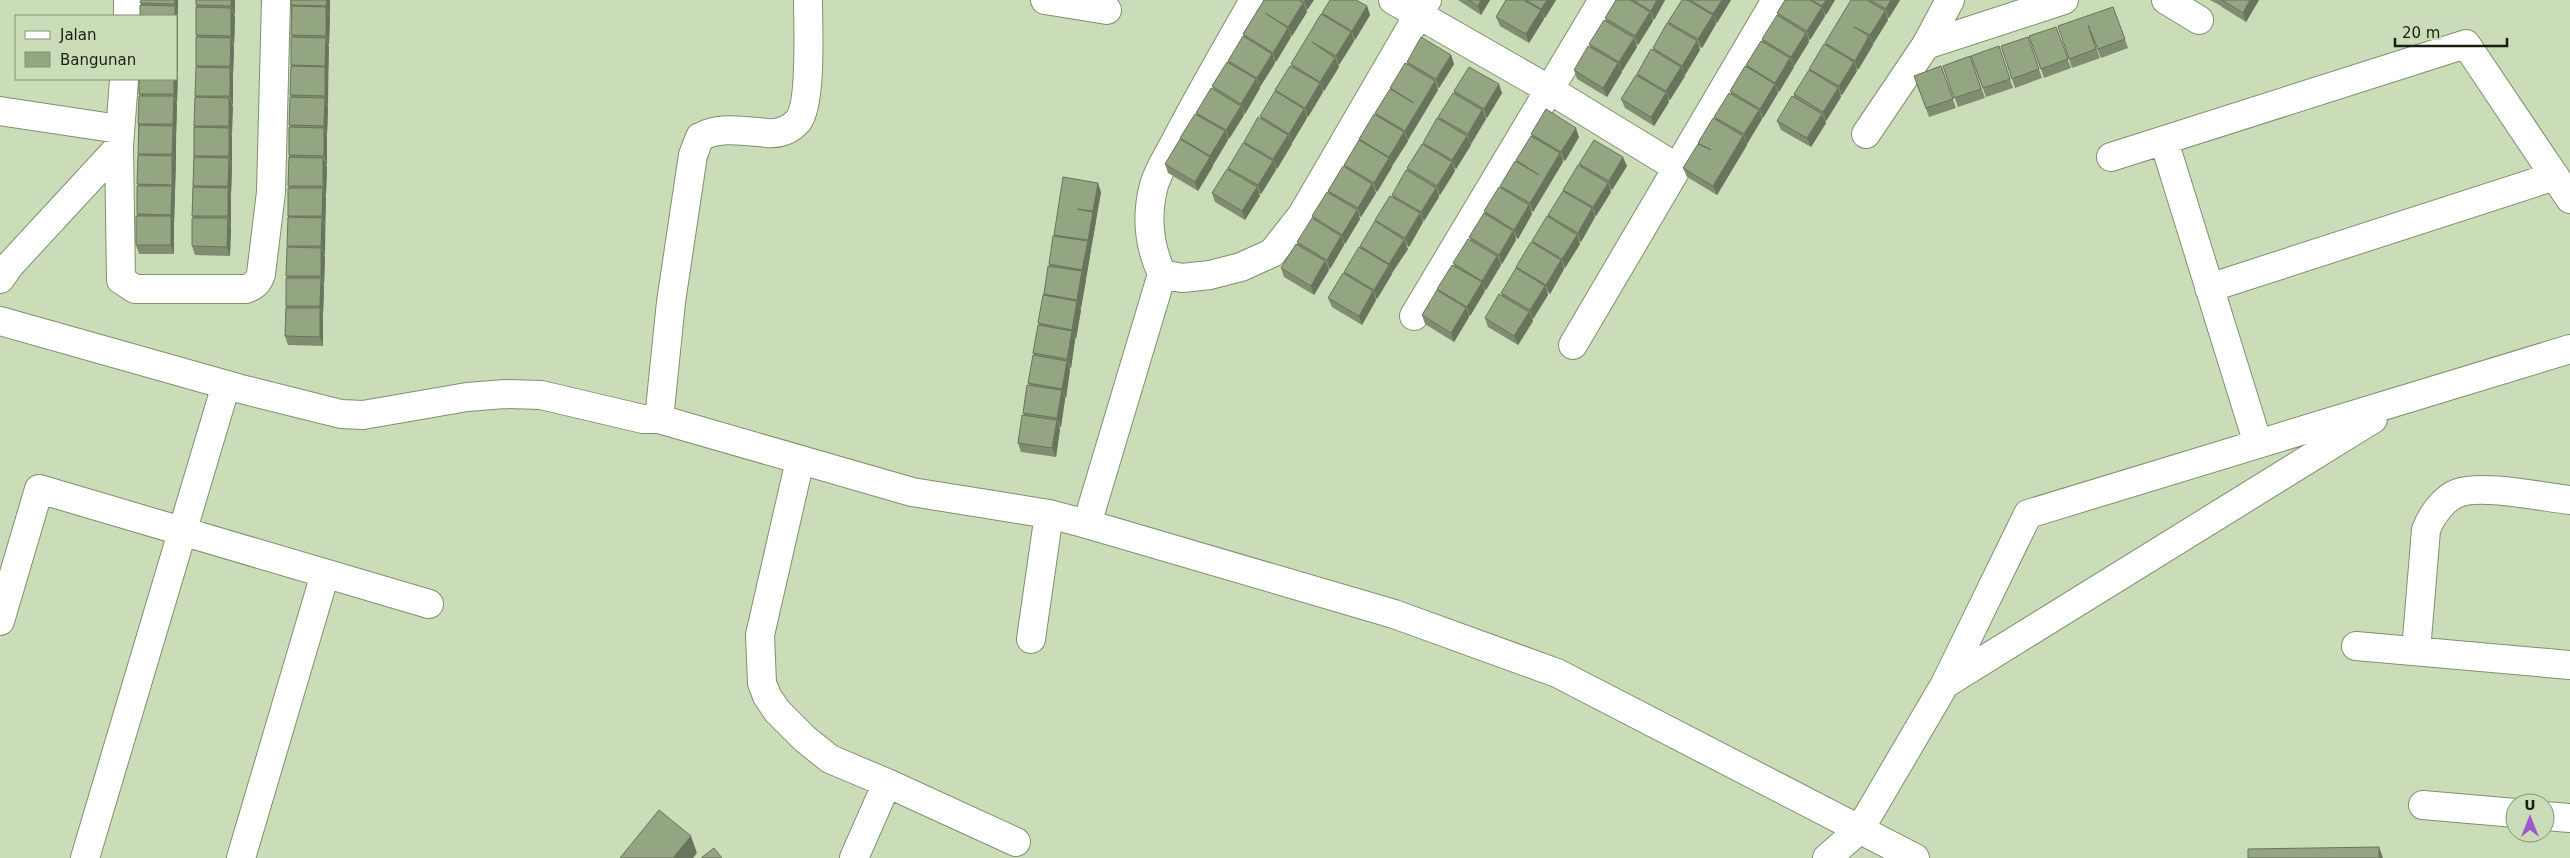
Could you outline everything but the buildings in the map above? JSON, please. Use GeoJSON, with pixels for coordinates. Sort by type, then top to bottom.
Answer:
{"type":"FeatureCollection","features":[{"type":"Feature","properties":{"kind":"street"},"geometry":{"type":"LineString","coordinates":[[128,0],[128,15]]}},
{"type":"Feature","properties":{"kind":"street"},"geometry":{"type":"LineString","coordinates":[[124,80],[119,138],[119,276],[125,285],[135,289],[246,289],[257,283],[261,274],[271,192],[276,0]]}},
{"type":"Feature","properties":{"kind":"street"},"geometry":{"type":"LineString","coordinates":[[659,419],[671,302],[693,155],[700,137],[712,130],[774,134],[788,130],[799,120],[807,93],[808,0]]}},
{"type":"Feature","properties":{"kind":"street"},"geometry":{"type":"LineString","coordinates":[[1044,0],[1107,10]]}},
{"type":"Feature","properties":{"kind":"street"},"geometry":{"type":"LineString","coordinates":[[1087,524],[1162,274],[1155,258],[1150,235],[1150,208],[1155,184],[1197,99],[1254,0]]}},
{"type":"Feature","properties":{"kind":"street"},"geometry":{"type":"LineString","coordinates":[[1393,0],[1422,8],[1550,90],[1676,167]]}},
{"type":"Feature","properties":{"kind":"street"},"geometry":{"type":"LineString","coordinates":[[1414,316],[1603,0]]}},
{"type":"Feature","properties":{"kind":"street"},"geometry":{"type":"LineString","coordinates":[[1573,346],[1676,167],[1776,0]]}},
{"type":"Feature","properties":{"kind":"street"},"geometry":{"type":"LineString","coordinates":[[1866,134],[1926,45],[1950,0]]}},
{"type":"Feature","properties":{"kind":"street"},"geometry":{"type":"LineString","coordinates":[[1926,45],[2064,0]]}},
{"type":"Feature","properties":{"kind":"street"},"geometry":{"type":"LineString","coordinates":[[2166,0],[2199,20]]}},
{"type":"Feature","properties":{"kind":"street"},"geometry":{"type":"LineString","coordinates":[[1162,274],[1182,278],[1210,275],[1241,267],[1272,253],[1302,215],[1422,8]]}},
{"type":"Feature","properties":{"kind":"street"},"geometry":{"type":"LineString","coordinates":[[2111,157],[2466,44],[2570,199]]}},
{"type":"Feature","properties":{"kind":"street"},"geometry":{"type":"LineString","coordinates":[[0,111],[119,138]]}},
{"type":"Feature","properties":{"kind":"street"},"geometry":{"type":"LineString","coordinates":[[4,269],[119,138]]}},
{"type":"Feature","properties":{"kind":"street"},"geometry":{"type":"LineString","coordinates":[[2164,141],[2258,444]]}},
{"type":"Feature","properties":{"kind":"street"},"geometry":{"type":"LineString","coordinates":[[2209,288],[2555,176]]}},
{"type":"Feature","properties":{"kind":"street"},"geometry":{"type":"LineString","coordinates":[[0,321],[226,385],[341,414],[364,415],[467,397],[505,394],[541,395],[643,419],[659,419],[912,492],[1049,514],[1087,524],[1394,614],[1557,672],[1915,858]]}},
{"type":"Feature","properties":{"kind":"street"},"geometry":{"type":"LineString","coordinates":[[1827,858],[1860,829],[1944,684],[2028,514],[2570,349]]}},
{"type":"Feature","properties":{"kind":"street"},"geometry":{"type":"LineString","coordinates":[[85,858],[226,385]]}},
{"type":"Feature","properties":{"kind":"street"},"geometry":{"type":"LineString","coordinates":[[1944,684],[2405,399]]}},
{"type":"Feature","properties":{"kind":"street"},"geometry":{"type":"LineString","coordinates":[[800,460],[760,635],[762,683],[767,696],[777,711],[805,740],[830,760],[887,783],[1016,842]]}},
{"type":"Feature","properties":{"kind":"street"},"geometry":{"type":"LineString","coordinates":[[0,621],[39,489],[429,604]]}},
{"type":"Feature","properties":{"kind":"street"},"geometry":{"type":"LineString","coordinates":[[2416,651],[2426,530],[2429,522],[2446,501],[2458,493],[2477,490],[2570,500]]}},
{"type":"Feature","properties":{"kind":"street"},"geometry":{"type":"LineString","coordinates":[[1031,639],[1049,514]]}},
{"type":"Feature","properties":{"kind":"street"},"geometry":{"type":"LineString","coordinates":[[241,858],[325,574]]}},
{"type":"Feature","properties":{"kind":"street"},"geometry":{"type":"LineString","coordinates":[[2356,646],[2570,665]]}},
{"type":"Feature","properties":{"kind":"street"},"geometry":{"type":"LineString","coordinates":[[854,858],[887,783]]}},
{"type":"Feature","properties":{"kind":"street"},"geometry":{"type":"LineString","coordinates":[[2423,805],[2505,813]]}},
{"type":"Feature","properties":{"kind":"street"},"geometry":{"type":"LineString","coordinates":[[2555,817],[2570,818]]}}]}
